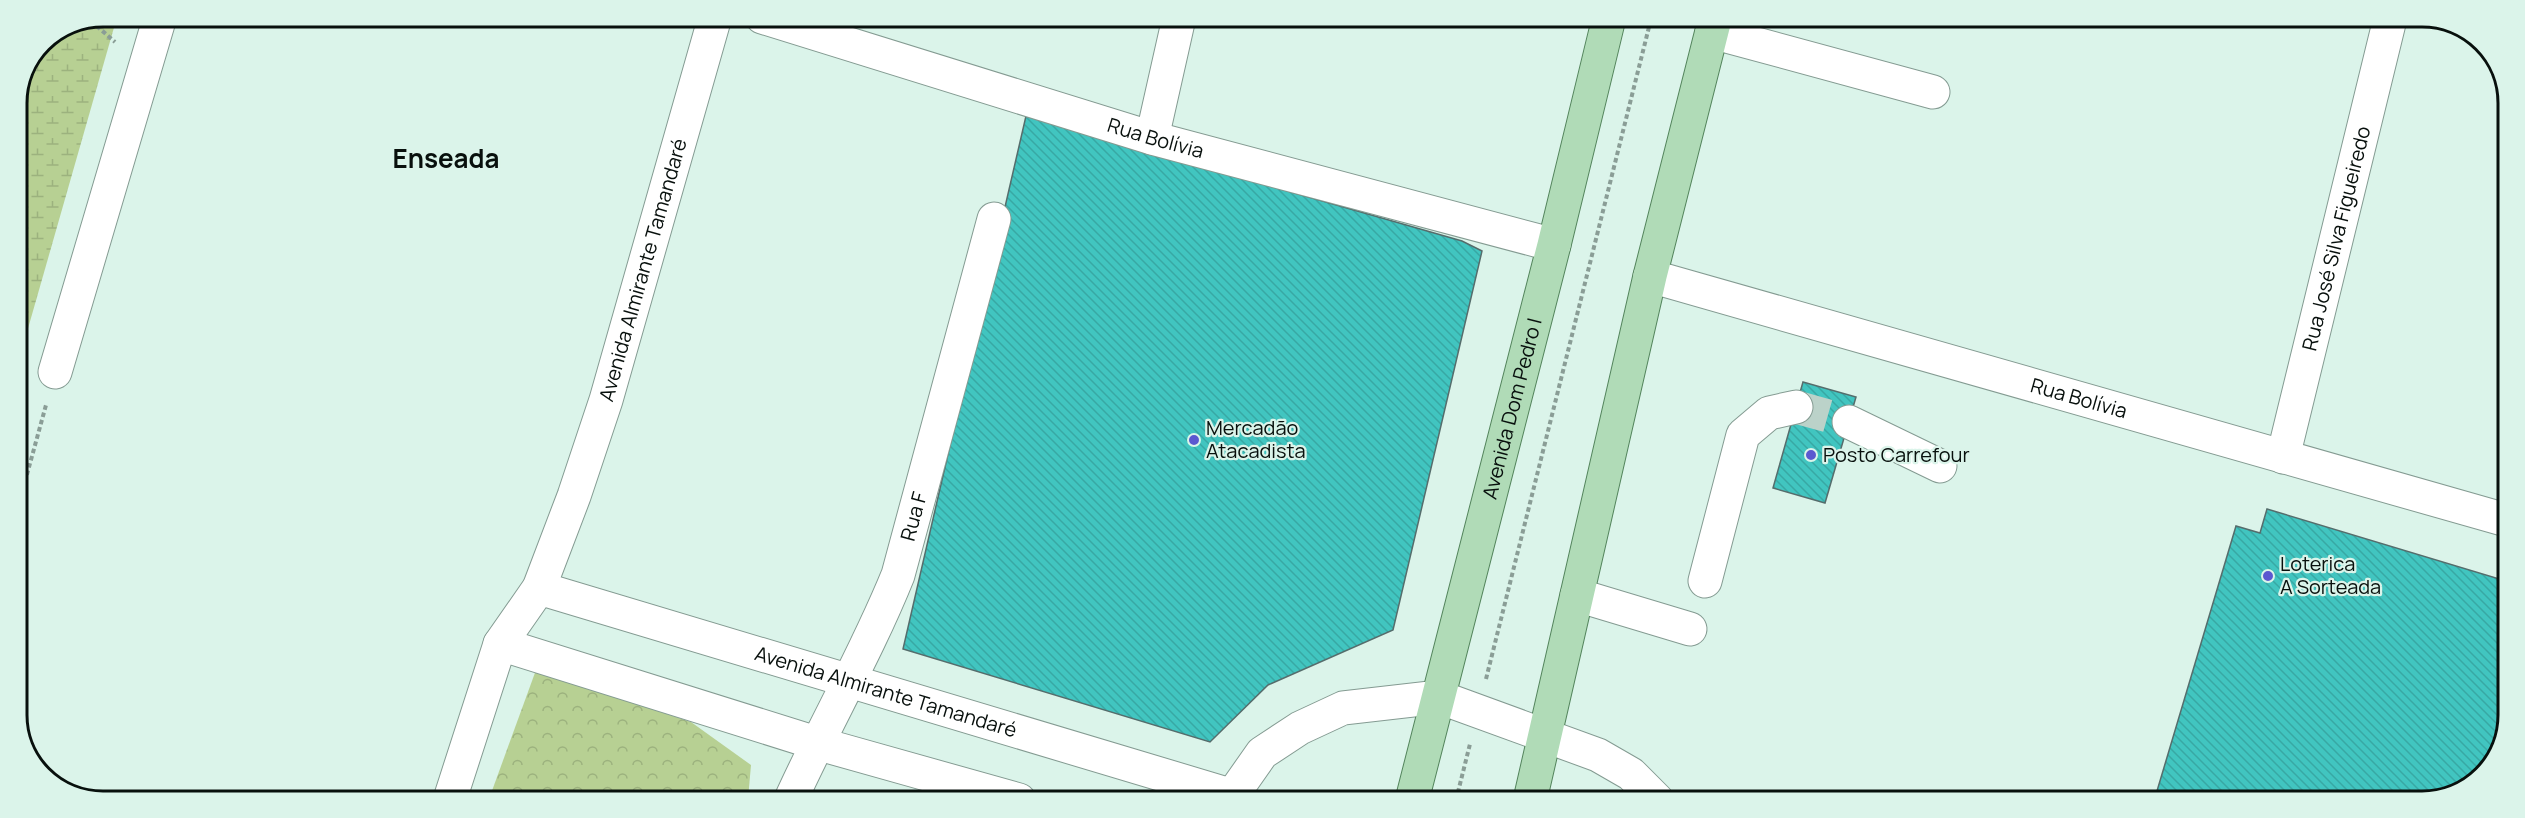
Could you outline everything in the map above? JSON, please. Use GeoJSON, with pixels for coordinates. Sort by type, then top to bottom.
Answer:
{"type":"FeatureCollection","features":[{"type":"Feature","properties":{"kind":"main road","name":"Avenida Dom Pedro I"},"geometry":{"type":"LineString","coordinates":[[1414,791],[1608,27]]}},
{"type":"Feature","properties":{"kind":"main road"},"geometry":{"type":"LineString","coordinates":[[1532,791],[1650,276],[1712,27]]}},
{"type":"Feature","properties":{"kind":"street"},"geometry":{"type":"LineString","coordinates":[[55,372],[157,27]]}},
{"type":"Feature","properties":{"kind":"street","name":"Avenida Almirante Tamandaré"},"geometry":{"type":"LineString","coordinates":[[453,791],[500,644],[539,588],[574,496],[606,400],[712,27]]}},
{"type":"Feature","properties":{"kind":"street","name":"Rua Bolívia"},"geometry":{"type":"LineString","coordinates":[[794,27],[1152,138],[1554,245]]}},
{"type":"Feature","properties":{"kind":"street"},"geometry":{"type":"LineString","coordinates":[[1152,138],[1177,27]]}},
{"type":"Feature","properties":{"kind":"street"},"geometry":{"type":"LineString","coordinates":[[1720,27],[1933,92]]}},
{"type":"Feature","properties":{"kind":"street","name":"Rua José Silva Figueiredo"},"geometry":{"type":"LineString","coordinates":[[2283,457],[2388,27]]}},
{"type":"Feature","properties":{"kind":"street","name":"Rua F"},"geometry":{"type":"LineString","coordinates":[[795,791],[816,743],[878,624],[898,575],[994,219]]}},
{"type":"Feature","properties":{"kind":"street","name":"Rua Bolívia"},"geometry":{"type":"LineString","coordinates":[[1650,276],[2498,518]]}},
{"type":"Feature","properties":{"kind":"street"},"geometry":{"type":"LineString","coordinates":[[1705,581],[1743,435],[1769,412],[1796,407]]}},
{"type":"Feature","properties":{"kind":"street"},"geometry":{"type":"LineString","coordinates":[[1849,422],[1940,466]]}},
{"type":"Feature","properties":{"kind":"street","name":"Avenida Almirante Tamandaré"},"geometry":{"type":"LineString","coordinates":[[539,588],[848,680],[1206,791]]}},
{"type":"Feature","properties":{"kind":"street"},"geometry":{"type":"LineString","coordinates":[[1577,595],[1690,629]]}},
{"type":"Feature","properties":{"kind":"street"},"geometry":{"type":"LineString","coordinates":[[500,644],[816,743],[987,791]]}},
{"type":"Feature","properties":{"kind":"street"},"geometry":{"type":"LineString","coordinates":[[1234,791],[1262,753],[1300,728],[1343,708],[1439,697],[1606,760],[1631,774],[1647,791]]}},
{"type":"Feature","properties":{"kind":"path"},"geometry":{"type":"LineString","coordinates":[[1458,791],[1649,27]]}},
{"type":"Feature","properties":{"kind":"path"},"geometry":{"type":"LineString","coordinates":[[27,474],[55,372]]}},
{"type":"Feature","properties":{"kind":"green space"},"geometry":{"type":"Polygon","coordinates":[[[114,27],[27,332],[28,88],[40,61],[49,49],[61,40],[88,28],[114,27]]]}},
{"type":"Feature","properties":{"kind":"green space"},"geometry":{"type":"Polygon","coordinates":[[[536,670],[691,722],[751,765],[749,791],[492,791],[536,670]]]}},
{"type":"Feature","properties":{"kind":"building","name":"Mercadão Atacadista"},"geometry":{"type":"Polygon","coordinates":[[[1026,116],[1462,241],[1482,251],[1393,630],[1268,685],[1210,742],[903,649],[1026,116]]]}},
{"type":"Feature","properties":{"kind":"building","name":"Posto Carrefour"},"geometry":{"type":"Polygon","coordinates":[[[1803,382],[1856,397],[1825,503],[1773,488],[1803,382]]]}},
{"type":"Feature","properties":{"kind":"building"},"geometry":{"type":"Polygon","coordinates":[[[2267,509],[2498,579],[2497,725],[2492,744],[2476,769],[2446,787],[2422,791],[2157,791],[2236,526],[2260,533],[2267,509]]]}},
{"type":"Feature","properties":{"kind":"tunnel"},"geometry":{"type":"LineString","coordinates":[[1796,407],[1849,422]]}},
{"type":"Feature","properties":{"kind":"place","name":"Mercadão Atacadista"},"geometry":{"type":"Point","coordinates":[1194,440]}},
{"type":"Feature","properties":{"kind":"place","name":"Posto Carrefour"},"geometry":{"type":"Point","coordinates":[1811,455]}},
{"type":"Feature","properties":{"kind":"place","name":"Loterica A Sorteada"},"geometry":{"type":"Point","coordinates":[2268,576]}},
{"type":"Feature","properties":{"kind":"district","name":"Enseada"},"geometry":{"type":"Point","coordinates":[446,159]}}]}
